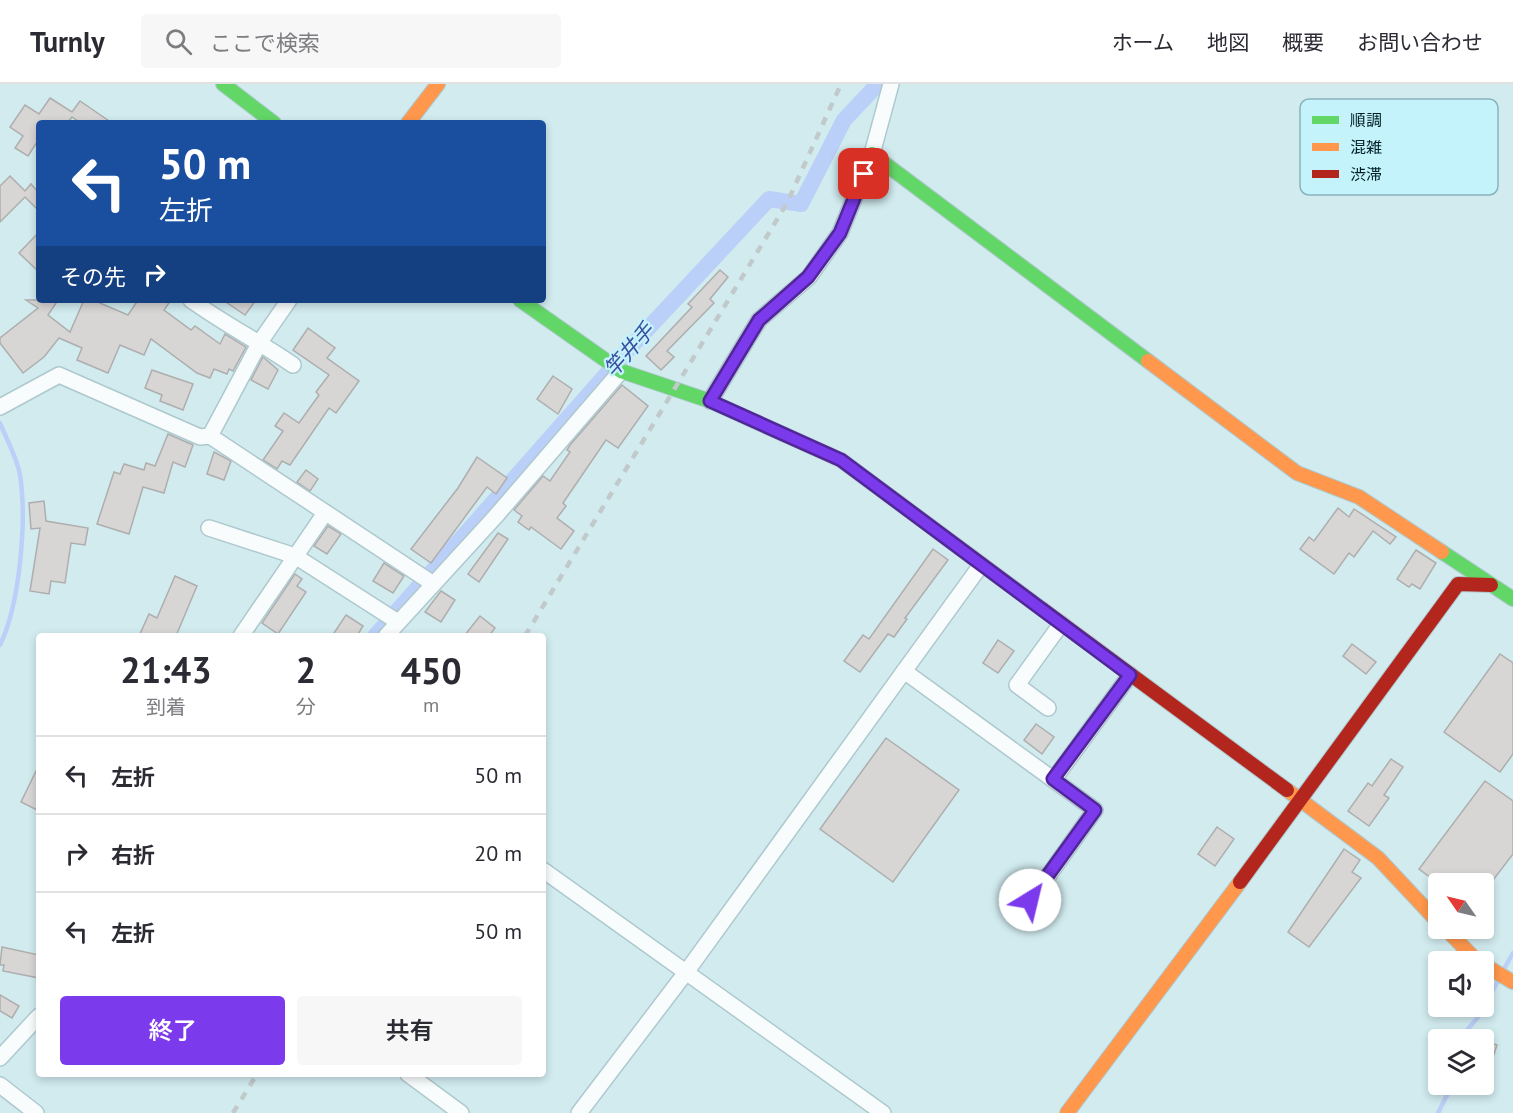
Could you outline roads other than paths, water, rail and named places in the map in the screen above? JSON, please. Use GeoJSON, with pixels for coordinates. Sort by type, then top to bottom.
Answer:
{"type":"FeatureCollection","features":[{"type":"Feature","properties":{"kind":"street"},"geometry":{"type":"LineString","coordinates":[[223,84],[270,120]]}},
{"type":"Feature","properties":{"kind":"street"},"geometry":{"type":"LineString","coordinates":[[410,120],[438,84]]}},
{"type":"Feature","properties":{"kind":"street"},"geometry":{"type":"LineString","coordinates":[[710,401],[759,320],[808,277],[840,233],[872,154],[891,84]]}},
{"type":"Feature","properties":{"kind":"street"},"geometry":{"type":"LineString","coordinates":[[872,154],[1297,473],[1359,497],[1513,599]]}},
{"type":"Feature","properties":{"kind":"street"},"geometry":{"type":"LineString","coordinates":[[195,303],[226,325],[260,342],[293,365]]}},
{"type":"Feature","properties":{"kind":"street"},"geometry":{"type":"LineString","coordinates":[[210,436],[260,342],[287,303]]}},
{"type":"Feature","properties":{"kind":"street"},"geometry":{"type":"LineString","coordinates":[[524,303],[621,371],[710,401],[841,460],[1378,858],[1428,911]]}},
{"type":"Feature","properties":{"kind":"street"},"geometry":{"type":"LineString","coordinates":[[389,633],[432,583],[495,517],[621,371]]}},
{"type":"Feature","properties":{"kind":"street"},"geometry":{"type":"LineString","coordinates":[[0,407],[59,375],[200,437],[210,436],[432,583]]}},
{"type":"Feature","properties":{"kind":"street"},"geometry":{"type":"LineString","coordinates":[[243,633],[325,513]]}},
{"type":"Feature","properties":{"kind":"street"},"geometry":{"type":"LineString","coordinates":[[209,528],[296,556],[398,622]]}},
{"type":"Feature","properties":{"kind":"street"},"geometry":{"type":"LineString","coordinates":[[579,1113],[687,971],[981,565]]}},
{"type":"Feature","properties":{"kind":"street"},"geometry":{"type":"LineString","coordinates":[[1067,1113],[1300,801],[1458,584],[1513,585]]}},
{"type":"Feature","properties":{"kind":"street"},"geometry":{"type":"LineString","coordinates":[[1048,708],[1017,685],[1061,624]]}},
{"type":"Feature","properties":{"kind":"street"},"geometry":{"type":"LineString","coordinates":[[904,671],[1095,810],[1030,900]]}},
{"type":"Feature","properties":{"kind":"street"},"geometry":{"type":"LineString","coordinates":[[1053,779],[1130,675]]}},
{"type":"Feature","properties":{"kind":"street"},"geometry":{"type":"LineString","coordinates":[[546,872],[883,1113]]}},
{"type":"Feature","properties":{"kind":"street"},"geometry":{"type":"LineString","coordinates":[[1456,939],[1467,951]]}},
{"type":"Feature","properties":{"kind":"street"},"geometry":{"type":"LineString","coordinates":[[1494,971],[1513,981]]}},
{"type":"Feature","properties":{"kind":"street"},"geometry":{"type":"LineString","coordinates":[[0,1058],[36,1019]]}},
{"type":"Feature","properties":{"kind":"street"},"geometry":{"type":"LineString","coordinates":[[412,1077],[461,1113]]}},
{"type":"Feature","properties":{"kind":"street"},"geometry":{"type":"LineString","coordinates":[[0,1085],[36,1113]]}},
{"type":"Feature","properties":{"kind":"waterway","name":"竿井手"},"geometry":{"type":"LineString","coordinates":[[378,633],[626,352],[769,199],[801,204],[844,120],[878,84]]}},
{"type":"Feature","properties":{"kind":"waterway"},"geometry":{"type":"LineString","coordinates":[[0,423],[19,469],[23,515],[17,585],[13,607],[0,645]]}},
{"type":"Feature","properties":{"kind":"waterway"},"geometry":{"type":"LineString","coordinates":[[1504,969],[1513,953]]}},
{"type":"Feature","properties":{"kind":"waterway"},"geometry":{"type":"LineString","coordinates":[[1468,1029],[1478,1017],[1499,979]]}},
{"type":"Feature","properties":{"kind":"waterway"},"geometry":{"type":"LineString","coordinates":[[1438,1113],[1447,1095]]}},
{"type":"Feature","properties":{"kind":"railway"},"geometry":{"type":"LineString","coordinates":[[527,633],[787,203],[841,84]]}},
{"type":"Feature","properties":{"kind":"railway"},"geometry":{"type":"LineString","coordinates":[[233,1113],[255,1077]]}}]}
